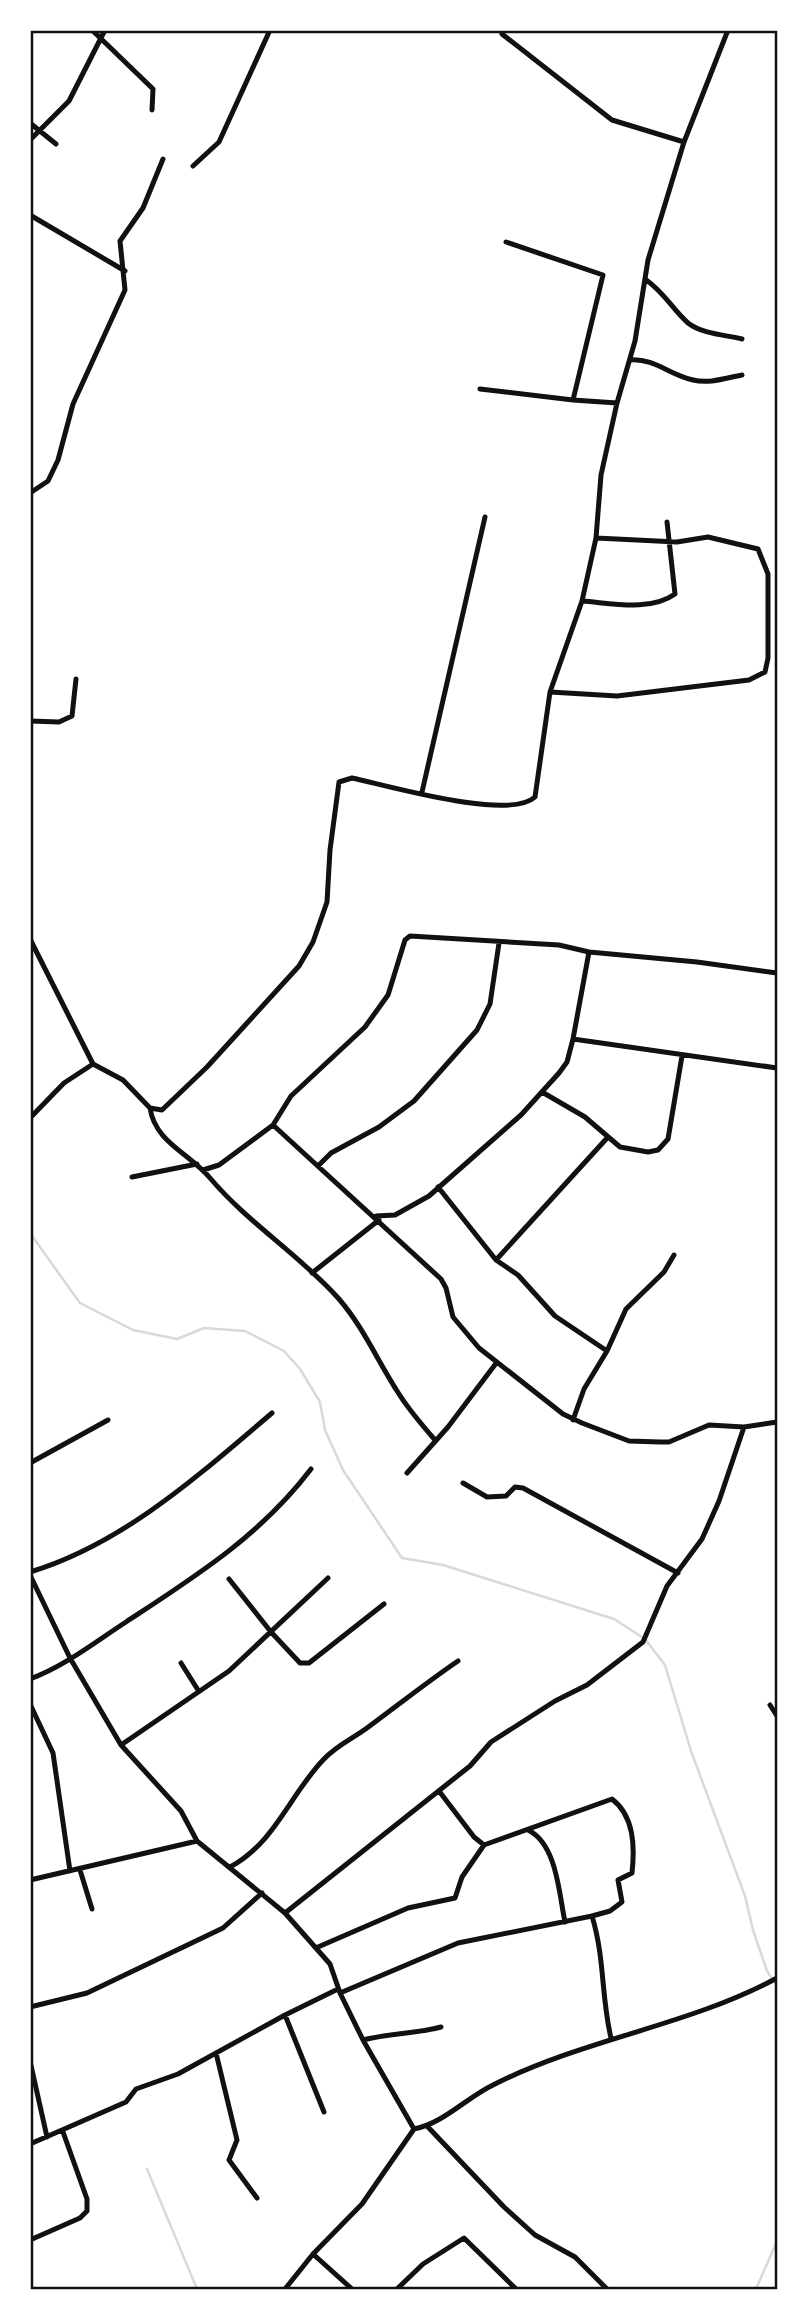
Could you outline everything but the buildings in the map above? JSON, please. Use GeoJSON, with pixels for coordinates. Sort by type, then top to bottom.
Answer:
{"type":"FeatureCollection","features":[{"type":"Feature","properties":{"kind":"street"},"geometry":{"type":"LineString","coordinates":[[92,30],[153,89],[152,110]]}},
{"type":"Feature","properties":{"kind":"street"},"geometry":{"type":"LineString","coordinates":[[30,140],[69,101],[105,30]]}},
{"type":"Feature","properties":{"kind":"street"},"geometry":{"type":"LineString","coordinates":[[193,166],[219,142],[270,30]]}},
{"type":"Feature","properties":{"kind":"street"},"geometry":{"type":"LineString","coordinates":[[30,939],[93,1064],[123,1080],[150,1108],[162,1110],[207,1067],[299,966],[313,942],[327,902],[330,850],[339,782],[352,778],[469,804],[528,803],[535,797],[550,692],[582,601],[596,538],[601,475],[617,402],[630,360],[656,230],[684,142],[728,30]]}},
{"type":"Feature","properties":{"kind":"street"},"geometry":{"type":"LineString","coordinates":[[502,34],[612,120],[684,142]]}},
{"type":"Feature","properties":{"kind":"street"},"geometry":{"type":"LineString","coordinates":[[30,123],[56,144]]}},
{"type":"Feature","properties":{"kind":"street"},"geometry":{"type":"LineString","coordinates":[[30,493],[48,481],[58,460],[74,404],[125,290],[120,241],[143,208],[163,159]]}},
{"type":"Feature","properties":{"kind":"street"},"geometry":{"type":"LineString","coordinates":[[30,215],[125,271]]}},
{"type":"Feature","properties":{"kind":"street"},"geometry":{"type":"LineString","coordinates":[[506,242],[603,275],[573,400]]}},
{"type":"Feature","properties":{"kind":"street"},"geometry":{"type":"LineString","coordinates":[[645,279],[664,293],[689,323],[704,331],[742,339]]}},
{"type":"Feature","properties":{"kind":"street"},"geometry":{"type":"LineString","coordinates":[[630,360],[642,359],[692,380],[711,381],[742,375]]}},
{"type":"Feature","properties":{"kind":"street"},"geometry":{"type":"LineString","coordinates":[[480,389],[573,400],[617,402]]}},
{"type":"Feature","properties":{"kind":"street"},"geometry":{"type":"LineString","coordinates":[[422,792],[485,517]]}},
{"type":"Feature","properties":{"kind":"street"},"geometry":{"type":"LineString","coordinates":[[582,601],[633,605],[666,601],[675,594],[667,522]]}},
{"type":"Feature","properties":{"kind":"street"},"geometry":{"type":"LineString","coordinates":[[550,692],[630,694],[750,680],[765,672],[768,658],[768,574],[758,549],[708,537],[667,541],[596,538]]}},
{"type":"Feature","properties":{"kind":"street"},"geometry":{"type":"LineString","coordinates":[[30,721],[59,722],[72,716],[76,679]]}},
{"type":"Feature","properties":{"kind":"street"},"geometry":{"type":"LineString","coordinates":[[203,1170],[219,1165],[273,1125],[291,1096],[365,1027],[395,980],[405,940],[410,936],[418,934],[559,946],[589,952],[777,973]]}},
{"type":"Feature","properties":{"kind":"street"},"geometry":{"type":"LineString","coordinates":[[318,1166],[331,1153],[379,1127],[414,1101],[478,1030],[490,1004],[499,943]]}},
{"type":"Feature","properties":{"kind":"street"},"geometry":{"type":"LineString","coordinates":[[312,1273],[377,1218],[395,1215],[429,1196],[521,1115],[542,1092],[566,1062],[573,1039],[589,952]]}},
{"type":"Feature","properties":{"kind":"street"},"geometry":{"type":"LineString","coordinates":[[573,1039],[777,1068]]}},
{"type":"Feature","properties":{"kind":"street"},"geometry":{"type":"LineString","coordinates":[[542,1092],[585,1117],[607,1137],[630,1150],[648,1152],[664,1146],[682,1056]]}},
{"type":"Feature","properties":{"kind":"street"},"geometry":{"type":"LineString","coordinates":[[30,1118],[64,1083],[93,1064]]}},
{"type":"Feature","properties":{"kind":"street"},"geometry":{"type":"LineString","coordinates":[[150,1108],[152,1126],[197,1164],[251,1221],[340,1300],[366,1335],[398,1393],[435,1440]]}},
{"type":"Feature","properties":{"kind":"street"},"geometry":{"type":"LineString","coordinates":[[273,1125],[441,1279],[456,1324],[496,1362],[573,1420],[624,1439],[669,1442],[709,1425],[744,1427],[777,1422]]}},
{"type":"Feature","properties":{"kind":"street"},"geometry":{"type":"LineString","coordinates":[[496,1260],[607,1137]]}},
{"type":"Feature","properties":{"kind":"street"},"geometry":{"type":"LineString","coordinates":[[132,1177],[197,1164]]}},
{"type":"Feature","properties":{"kind":"street"},"geometry":{"type":"LineString","coordinates":[[438,1187],[496,1260],[518,1275],[555,1316],[607,1351]]}},
{"type":"Feature","properties":{"kind":"street"},"geometry":{"type":"LineString","coordinates":[[390,1230],[395,1215]]}},
{"type":"Feature","properties":{"kind":"street"},"geometry":{"type":"LineString","coordinates":[[573,1420],[584,1389],[607,1351],[626,1309],[653,1284],[674,1255]]}},
{"type":"Feature","properties":{"kind":"street"},"geometry":{"type":"LineString","coordinates":[[407,1473],[496,1362]]}},
{"type":"Feature","properties":{"kind":"street"},"geometry":{"type":"LineString","coordinates":[[272,1413],[206,1469],[136,1521],[66,1561],[30,1573],[70,1658],[121,1745],[181,1811],[198,1841],[285,1913],[318,1947],[330,1964],[339,1991],[363,2040],[414,2129]]}},
{"type":"Feature","properties":{"kind":"street"},"geometry":{"type":"LineString","coordinates":[[30,1463],[108,1420]]}},
{"type":"Feature","properties":{"kind":"street"},"geometry":{"type":"LineString","coordinates":[[285,1913],[470,1766],[491,1742],[555,1701],[579,1690],[614,1661],[637,1648],[648,1633],[667,1586],[702,1539],[719,1501],[744,1427]]}},
{"type":"Feature","properties":{"kind":"street"},"geometry":{"type":"LineString","coordinates":[[30,1679],[70,1658],[216,1563],[286,1503],[311,1469]]}},
{"type":"Feature","properties":{"kind":"street"},"geometry":{"type":"LineString","coordinates":[[463,1483],[487,1497],[506,1496],[515,1487],[523,1488],[678,1573]]}},
{"type":"Feature","properties":{"kind":"street"},"geometry":{"type":"LineString","coordinates":[[121,1745],[229,1671],[328,1578]]}},
{"type":"Feature","properties":{"kind":"street"},"geometry":{"type":"LineString","coordinates":[[229,1579],[271,1632],[300,1663],[309,1663],[384,1604]]}},
{"type":"Feature","properties":{"kind":"street"},"geometry":{"type":"LineString","coordinates":[[230,1867],[246,1858],[261,1844],[309,1777],[341,1743],[360,1733],[458,1661]]}},
{"type":"Feature","properties":{"kind":"street"},"geometry":{"type":"LineString","coordinates":[[181,1663],[198,1690]]}},
{"type":"Feature","properties":{"kind":"street"},"geometry":{"type":"LineString","coordinates":[[30,1704],[52,1753],[69,1871]]}},
{"type":"Feature","properties":{"kind":"street"},"geometry":{"type":"LineString","coordinates":[[770,1705],[777,1716]]}},
{"type":"Feature","properties":{"kind":"street"},"geometry":{"type":"LineString","coordinates":[[439,1791],[474,1837],[484,1845]]}},
{"type":"Feature","properties":{"kind":"street"},"geometry":{"type":"LineString","coordinates":[[30,2144],[63,2132],[126,2102],[136,2089],[178,2074],[285,2015],[458,1943],[610,1911],[622,1902],[618,1880],[632,1873],[631,1830],[625,1809],[612,1800],[484,1845],[462,1877],[455,1898],[408,1908],[318,1947]]}},
{"type":"Feature","properties":{"kind":"street"},"geometry":{"type":"LineString","coordinates":[[528,1830],[541,1840],[555,1870],[565,1922]]}},
{"type":"Feature","properties":{"kind":"street"},"geometry":{"type":"LineString","coordinates":[[30,1880],[198,1841]]}},
{"type":"Feature","properties":{"kind":"street"},"geometry":{"type":"LineString","coordinates":[[80,1870],[92,1909]]}},
{"type":"Feature","properties":{"kind":"street"},"geometry":{"type":"LineString","coordinates":[[30,2007],[86,1993],[223,1928],[262,1893]]}},
{"type":"Feature","properties":{"kind":"street"},"geometry":{"type":"LineString","coordinates":[[592,1916],[602,1951],[605,2009],[611,2038]]}},
{"type":"Feature","properties":{"kind":"street"},"geometry":{"type":"LineString","coordinates":[[285,2289],[313,2254],[362,2204],[414,2129],[427,2126],[493,2084],[611,2038],[707,2008],[777,1978]]}},
{"type":"Feature","properties":{"kind":"street"},"geometry":{"type":"LineString","coordinates":[[285,2015],[324,2112]]}},
{"type":"Feature","properties":{"kind":"street"},"geometry":{"type":"LineString","coordinates":[[363,2040],[395,2032],[426,2031],[441,2027]]}},
{"type":"Feature","properties":{"kind":"street"},"geometry":{"type":"LineString","coordinates":[[216,2053],[237,2140],[229,2161],[257,2198]]}},
{"type":"Feature","properties":{"kind":"street"},"geometry":{"type":"LineString","coordinates":[[30,2066],[47,2137]]}},
{"type":"Feature","properties":{"kind":"street"},"geometry":{"type":"LineString","coordinates":[[427,2126],[504,2207],[535,2235],[575,2258],[607,2289]]}},
{"type":"Feature","properties":{"kind":"street"},"geometry":{"type":"LineString","coordinates":[[30,2240],[80,2218],[87,2211],[86,2199],[63,2132]]}},
{"type":"Feature","properties":{"kind":"street"},"geometry":{"type":"LineString","coordinates":[[397,2289],[423,2264],[464,2238],[516,2289]]}},
{"type":"Feature","properties":{"kind":"street"},"geometry":{"type":"LineString","coordinates":[[313,2254],[352,2289]]}},
{"type":"Feature","properties":{"kind":"waterway"},"geometry":{"type":"LineString","coordinates":[[30,1233],[80,1303],[133,1330],[177,1339],[204,1328],[245,1331],[284,1351],[300,1369],[320,1402],[325,1430],[343,1470],[402,1558],[443,1565],[614,1619],[645,1639],[665,1665],[691,1751],[745,1896],[767,1971],[777,1986]]}},
{"type":"Feature","properties":{"kind":"waterway"},"geometry":{"type":"LineString","coordinates":[[147,2169],[197,2289]]}},
{"type":"Feature","properties":{"kind":"waterway"},"geometry":{"type":"LineString","coordinates":[[756,2289],[777,2241]]}}]}
